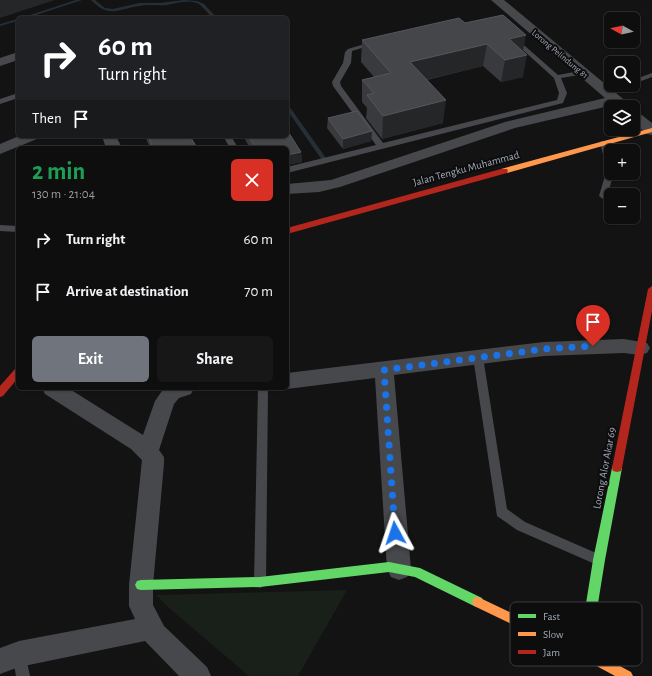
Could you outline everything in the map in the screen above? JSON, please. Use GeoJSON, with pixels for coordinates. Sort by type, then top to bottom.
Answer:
{"type":"FeatureCollection","features":[{"type":"Feature","properties":{"kind":"street","name":"Lorong Pelindung 81"},"geometry":{"type":"LineString","coordinates":[[496,0],[615,100]]}},
{"type":"Feature","properties":{"kind":"street"},"geometry":{"type":"LineString","coordinates":[[0,62],[16,57]]}},
{"type":"Feature","properties":{"kind":"street"},"geometry":{"type":"LineString","coordinates":[[289,189],[318,188],[334,184],[510,125],[604,103]]}},
{"type":"Feature","properties":{"kind":"street"},"geometry":{"type":"LineString","coordinates":[[640,121],[652,130]]}},
{"type":"Feature","properties":{"kind":"street","name":"Jalan Tengku Muhammad"},"geometry":{"type":"LineString","coordinates":[[289,229],[652,130]]}},
{"type":"Feature","properties":{"kind":"street"},"geometry":{"type":"LineString","coordinates":[[0,149],[27,138]]}},
{"type":"Feature","properties":{"kind":"street","name":"Lorong Alor Akar 69"},"geometry":{"type":"LineString","coordinates":[[592,602],[599,560],[646,350],[652,289]]}},
{"type":"Feature","properties":{"kind":"street"},"geometry":{"type":"LineString","coordinates":[[289,381],[558,348],[624,346],[646,350]]}},
{"type":"Feature","properties":{"kind":"street"},"geometry":{"type":"LineString","coordinates":[[384,370],[399,569]]}},
{"type":"Feature","properties":{"kind":"street"},"geometry":{"type":"LineString","coordinates":[[0,394],[16,376]]}},
{"type":"Feature","properties":{"kind":"street"},"geometry":{"type":"LineString","coordinates":[[55,390],[138,443],[153,457],[141,585],[141,606],[155,635],[198,676]]}},
{"type":"Feature","properties":{"kind":"street"},"geometry":{"type":"LineString","coordinates":[[148,452],[165,401],[172,392],[178,390]]}},
{"type":"Feature","properties":{"kind":"street"},"geometry":{"type":"LineString","coordinates":[[141,585],[260,582],[312,577],[374,568],[399,569],[416,572],[510,617]]}},
{"type":"Feature","properties":{"kind":"street"},"geometry":{"type":"LineString","coordinates":[[14,664],[151,628]]}},
{"type":"Feature","properties":{"kind":"street"},"geometry":{"type":"LineString","coordinates":[[609,666],[628,676]]}},
{"type":"Feature","properties":{"kind":"lane"},"geometry":{"type":"LineString","coordinates":[[289,169],[560,101],[563,93],[557,77],[512,38]]}},
{"type":"Feature","properties":{"kind":"lane"},"geometry":{"type":"LineString","coordinates":[[382,146],[337,86],[336,82],[347,63],[348,52],[350,50],[361,46],[384,42]]}},
{"type":"Feature","properties":{"kind":"lane"},"geometry":{"type":"LineString","coordinates":[[557,77],[582,72]]}},
{"type":"Feature","properties":{"kind":"lane"},"geometry":{"type":"LineString","coordinates":[[640,79],[652,75]]}},
{"type":"Feature","properties":{"kind":"lane"},"geometry":{"type":"LineString","coordinates":[[0,102],[16,96]]}},
{"type":"Feature","properties":{"kind":"lane"},"geometry":{"type":"LineString","coordinates":[[603,196],[611,169],[604,143]]}},
{"type":"Feature","properties":{"kind":"lane"},"geometry":{"type":"LineString","coordinates":[[0,228],[16,229]]}},
{"type":"Feature","properties":{"kind":"lane"},"geometry":{"type":"LineString","coordinates":[[478,357],[501,512],[521,526],[599,560]]}},
{"type":"Feature","properties":{"kind":"lane"},"geometry":{"type":"LineString","coordinates":[[260,582],[263,390]]}},
{"type":"Feature","properties":{"kind":"shaded area"},"geometry":{"type":"Polygon","coordinates":[[[347,590],[298,676],[249,676],[156,595],[347,590]]]}},
{"type":"Feature","properties":{"kind":"building"},"geometry":{"type":"Polygon","coordinates":[[[503,15],[526,35],[509,39],[527,55],[505,60],[487,44],[410,62],[446,100],[383,116],[367,95],[374,93],[362,80],[391,73],[362,40],[459,18],[465,23],[503,15]]]}},
{"type":"Feature","properties":{"kind":"building"},"geometry":{"type":"Polygon","coordinates":[[[357,111],[372,131],[343,139],[328,118],[357,111]]]}},
{"type":"Feature","properties":{"kind":"building"},"geometry":{"type":"Polygon","coordinates":[[[289,133],[301,152],[289,155],[289,146],[255,146],[249,138],[289,138],[289,133]]]}},
{"type":"Feature","properties":{"kind":"building"},"geometry":{"type":"Polygon","coordinates":[[[149,138],[191,138],[196,146],[152,146],[149,138]]]}},
{"type":"Feature","properties":{"kind":"waterway"},"geometry":{"type":"LineString","coordinates":[[29,16],[80,0]]}},
{"type":"Feature","properties":{"kind":"waterway"},"geometry":{"type":"LineString","coordinates":[[93,0],[100,7],[109,10],[121,9],[139,4],[160,4],[184,1],[197,2],[212,16]]}},
{"type":"Feature","properties":{"kind":"waterway"},"geometry":{"type":"LineString","coordinates":[[0,25],[16,21]]}},
{"type":"Feature","properties":{"kind":"waterway"},"geometry":{"type":"LineString","coordinates":[[289,110],[324,159]]}},
{"type":"Feature","properties":{"kind":"traffic: fast"},"geometry":{"type":"LineString","coordinates":[[592,602],[617,468]]}},
{"type":"Feature","properties":{"kind":"traffic: fast"},"geometry":{"type":"LineString","coordinates":[[141,585],[260,582],[389,567],[416,572],[478,602]]}},
{"type":"Feature","properties":{"kind":"traffic: slow"},"geometry":{"type":"LineString","coordinates":[[504,171],[652,130]]}},
{"type":"Feature","properties":{"kind":"traffic: slow"},"geometry":{"type":"LineString","coordinates":[[478,602],[510,617]]}},
{"type":"Feature","properties":{"kind":"traffic: slow"},"geometry":{"type":"LineString","coordinates":[[608,666],[627,676]]}},
{"type":"Feature","properties":{"kind":"traffic: jam"},"geometry":{"type":"LineString","coordinates":[[289,230],[504,171]]}},
{"type":"Feature","properties":{"kind":"traffic: jam"},"geometry":{"type":"LineString","coordinates":[[617,468],[652,289]]}},
{"type":"Feature","properties":{"kind":"traffic: jam"},"geometry":{"type":"LineString","coordinates":[[0,393],[16,374]]}},
{"type":"Feature","properties":{"kind":"route"},"geometry":{"type":"LineString","coordinates":[[395,533],[384,370],[544,349],[593,346]]}}]}
